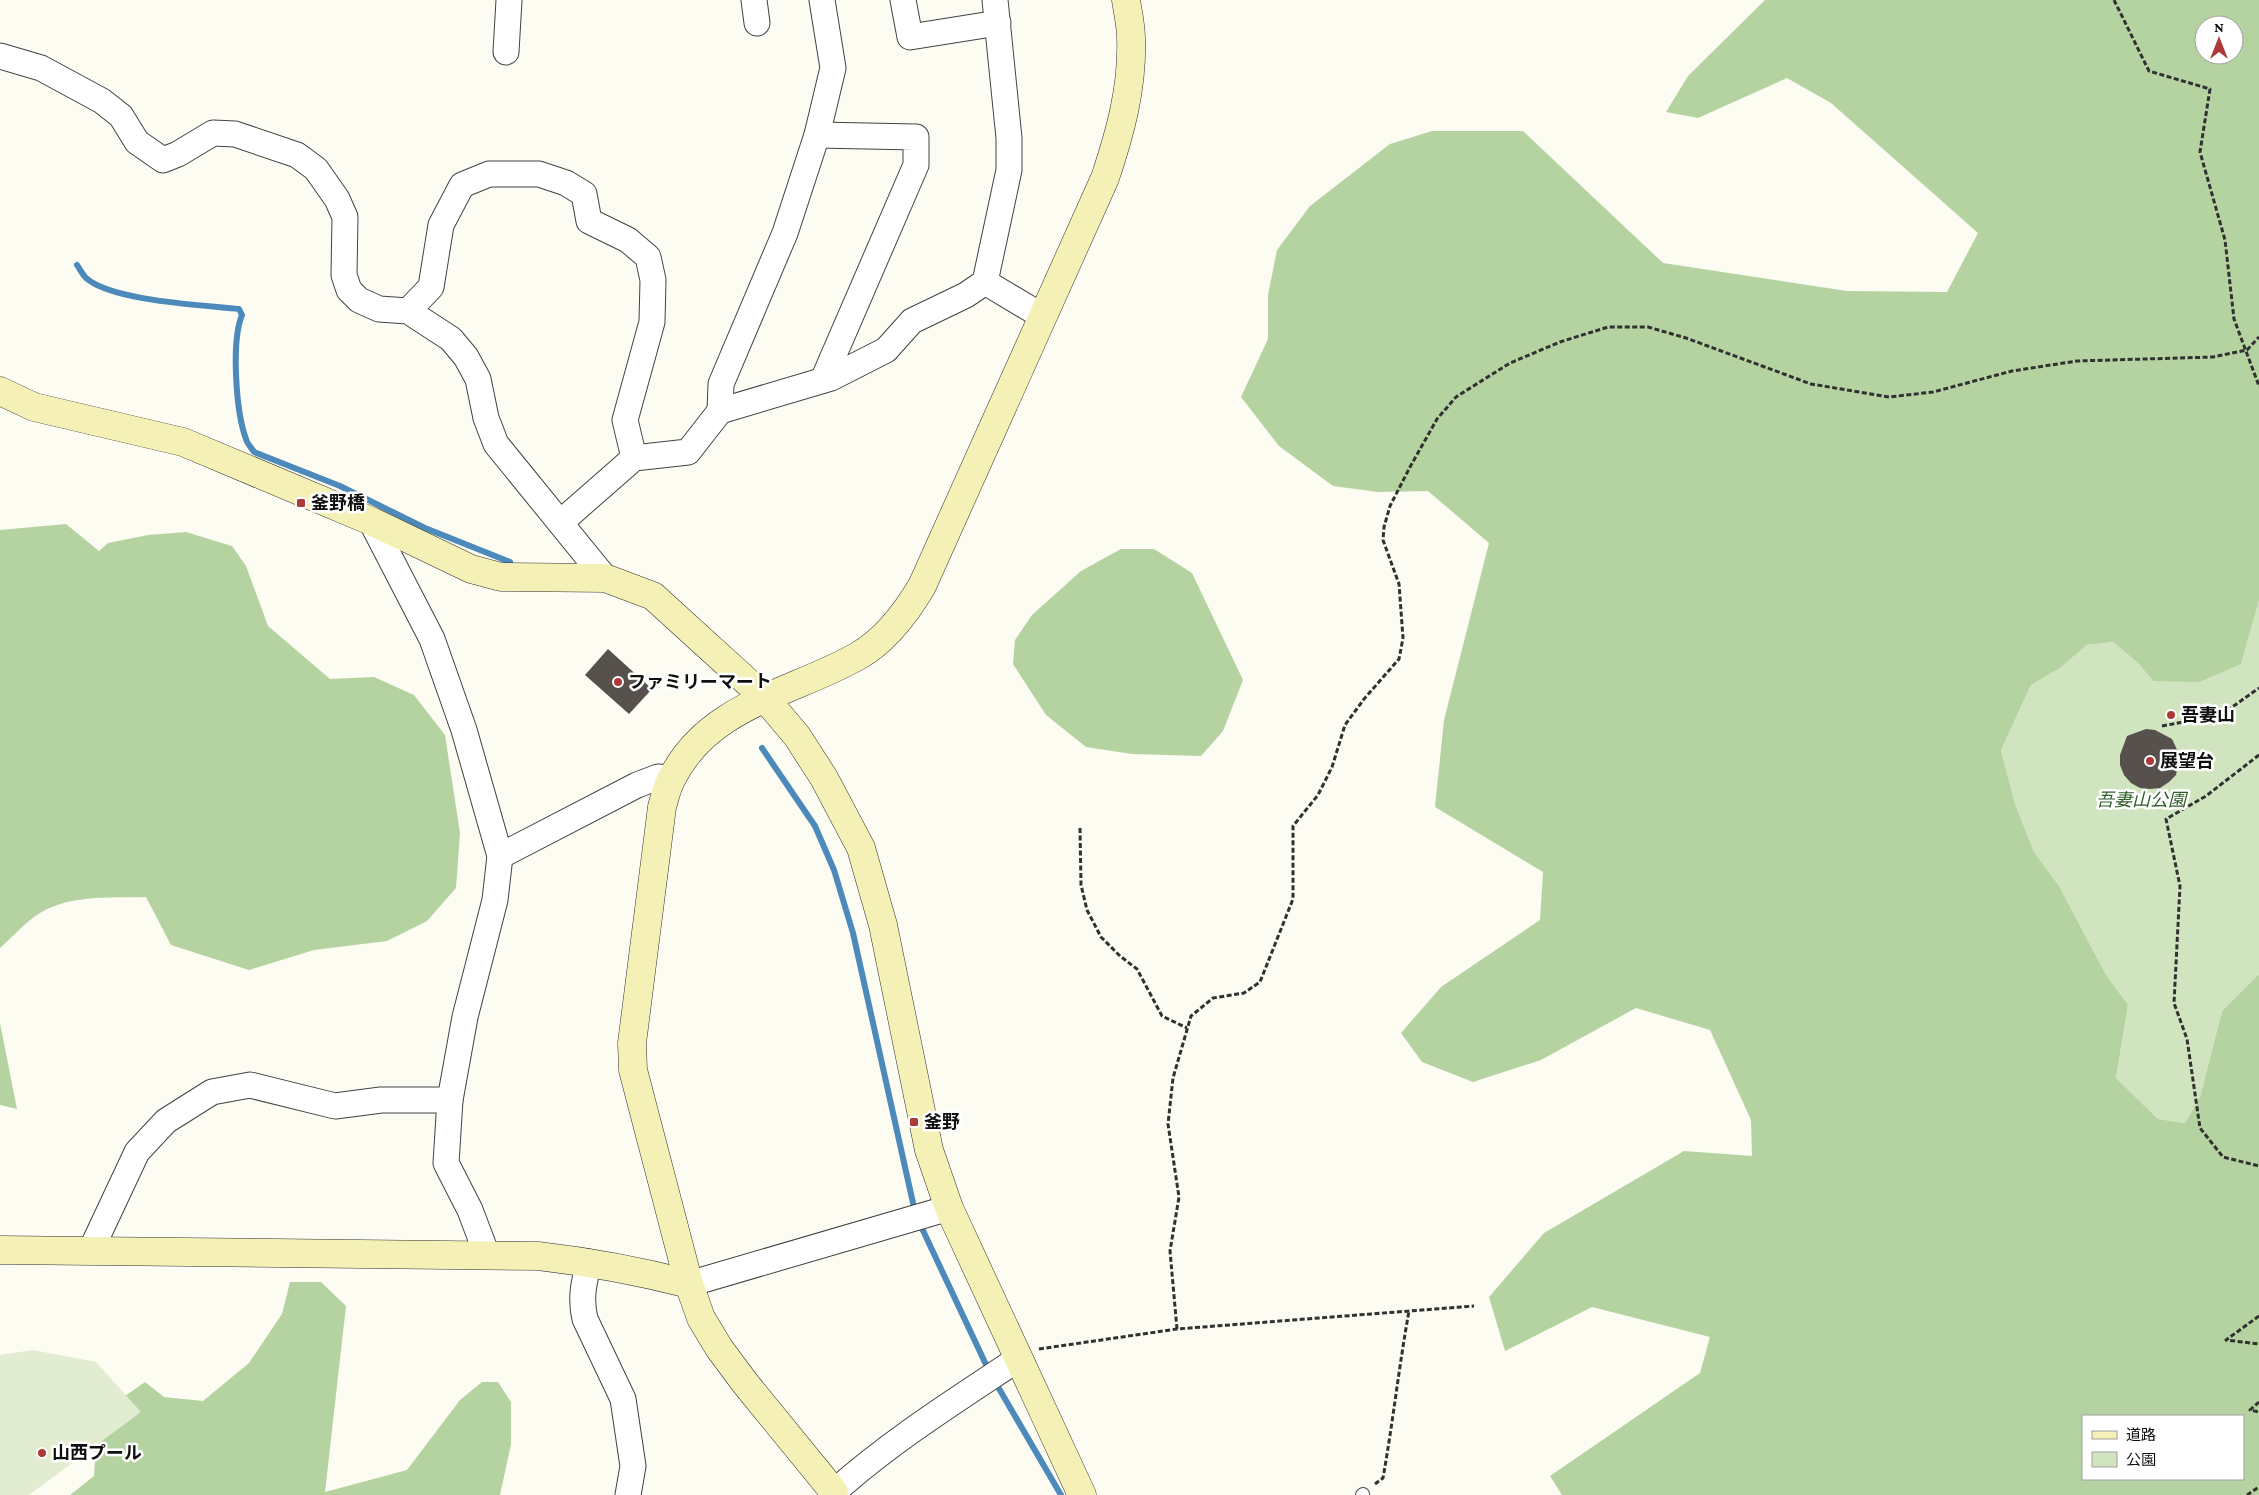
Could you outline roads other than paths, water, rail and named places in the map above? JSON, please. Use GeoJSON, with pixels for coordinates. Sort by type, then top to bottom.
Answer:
{"type":"FeatureCollection","features":[{"type":"Feature","properties":{"kind":"street"},"geometry":{"type":"LineString","coordinates":[[506,52],[508,0]]}},
{"type":"Feature","properties":{"kind":"street"},"geometry":{"type":"LineString","coordinates":[[720,411],[721,384],[785,233],[818,135],[832,68],[822,0]]}},
{"type":"Feature","properties":{"kind":"street"},"geometry":{"type":"LineString","coordinates":[[561,522],[634,458],[688,452],[720,411],[823,380],[886,350],[912,321],[966,295],[986,282],[1009,170],[1009,138],[1001,71],[997,11],[910,36],[903,0]]}},
{"type":"Feature","properties":{"kind":"street"},"geometry":{"type":"LineString","coordinates":[[1013,1362],[892,1444],[836,1494],[745,1383],[719,1348],[701,1318],[689,1284],[643,1108],[632,1056],[632,1043],[662,807],[672,778],[694,745],[730,715],[764,697],[825,672],[860,655],[885,635],[906,612],[922,586],[1105,178],[1120,134],[1131,70],[1131,37],[1126,0]]}},
{"type":"Feature","properties":{"kind":"street"},"geometry":{"type":"LineString","coordinates":[[0,56],[41,68],[102,101],[121,116],[137,142],[164,160],[178,154],[213,133],[235,134],[297,155],[316,169],[337,199],[346,217],[344,275],[349,290],[359,300],[379,309],[408,311],[451,338],[466,357],[478,379],[486,418],[496,444],[605,578]]}},
{"type":"Feature","properties":{"kind":"street"},"geometry":{"type":"LineString","coordinates":[[818,135],[916,137],[916,165],[823,380]]}},
{"type":"Feature","properties":{"kind":"street"},"geometry":{"type":"LineString","coordinates":[[408,311],[431,287],[441,225],[462,185],[489,174],[539,174],[566,183],[584,194],[589,221],[628,240],[648,257],[653,280],[652,322],[625,420],[634,458]]}},
{"type":"Feature","properties":{"kind":"street"},"geometry":{"type":"LineString","coordinates":[[986,282],[1042,316]]}},
{"type":"Feature","properties":{"kind":"street"},"geometry":{"type":"LineString","coordinates":[[0,391],[34,407],[183,442],[371,521],[471,569],[501,577],[605,578],[653,596],[764,697],[797,736],[824,778],[861,848],[883,925],[942,1211],[1013,1362],[1082,1495]]}},
{"type":"Feature","properties":{"kind":"street"},"geometry":{"type":"LineString","coordinates":[[371,521],[432,640],[464,730],[500,856],[495,900],[466,1017],[450,1100],[446,1163],[470,1210],[487,1255]]}},
{"type":"Feature","properties":{"kind":"street"},"geometry":{"type":"LineString","coordinates":[[500,856],[637,785],[658,777],[672,778]]}},
{"type":"Feature","properties":{"kind":"street"},"geometry":{"type":"LineString","coordinates":[[92,1250],[137,1152],[166,1121],[212,1092],[250,1085],[335,1106],[381,1100],[450,1100]]}},
{"type":"Feature","properties":{"kind":"street"},"geometry":{"type":"LineString","coordinates":[[0,1250],[538,1256],[589,1262],[645,1272],[689,1284],[942,1211]]}},
{"type":"Feature","properties":{"kind":"street"},"geometry":{"type":"LineString","coordinates":[[589,1262],[582,1293],[582,1305],[585,1319],[624,1399],[633,1466],[628,1495]]}},
{"type":"Feature","properties":{"kind":"waterway"},"geometry":{"type":"LineString","coordinates":[[77,265],[86,278],[99,286],[116,292],[158,301],[239,309],[242,315],[237,342],[237,395],[247,441],[254,452],[340,486],[425,528],[510,562]]}},
{"type":"Feature","properties":{"kind":"waterway"},"geometry":{"type":"LineString","coordinates":[[762,748],[815,826],[834,870],[853,933],[915,1212]]}},
{"type":"Feature","properties":{"kind":"waterway"},"geometry":{"type":"LineString","coordinates":[[919,1222],[989,1371]]}},
{"type":"Feature","properties":{"kind":"waterway"},"geometry":{"type":"LineString","coordinates":[[994,1380],[1061,1495]]}},
{"type":"Feature","properties":{"kind":"place","name":"釜野橋"},"geometry":{"type":"Point","coordinates":[301,503]}},
{"type":"Feature","properties":{"kind":"place","name":"ファミリーマート"},"geometry":{"type":"Point","coordinates":[618,682]}},
{"type":"Feature","properties":{"kind":"place","name":"吾妻山"},"geometry":{"type":"Point","coordinates":[2171,715]}},
{"type":"Feature","properties":{"kind":"place","name":"展望台"},"geometry":{"type":"Point","coordinates":[2150,761]}},
{"type":"Feature","properties":{"kind":"place","name":"釜野"},"geometry":{"type":"Point","coordinates":[914,1122]}},
{"type":"Feature","properties":{"kind":"place","name":"山西プール"},"geometry":{"type":"Point","coordinates":[42,1453]}},
{"type":"Feature","properties":{"kind":"park label","name":"吾妻山公園"},"geometry":{"type":"Point","coordinates":[2141,800]}}]}
